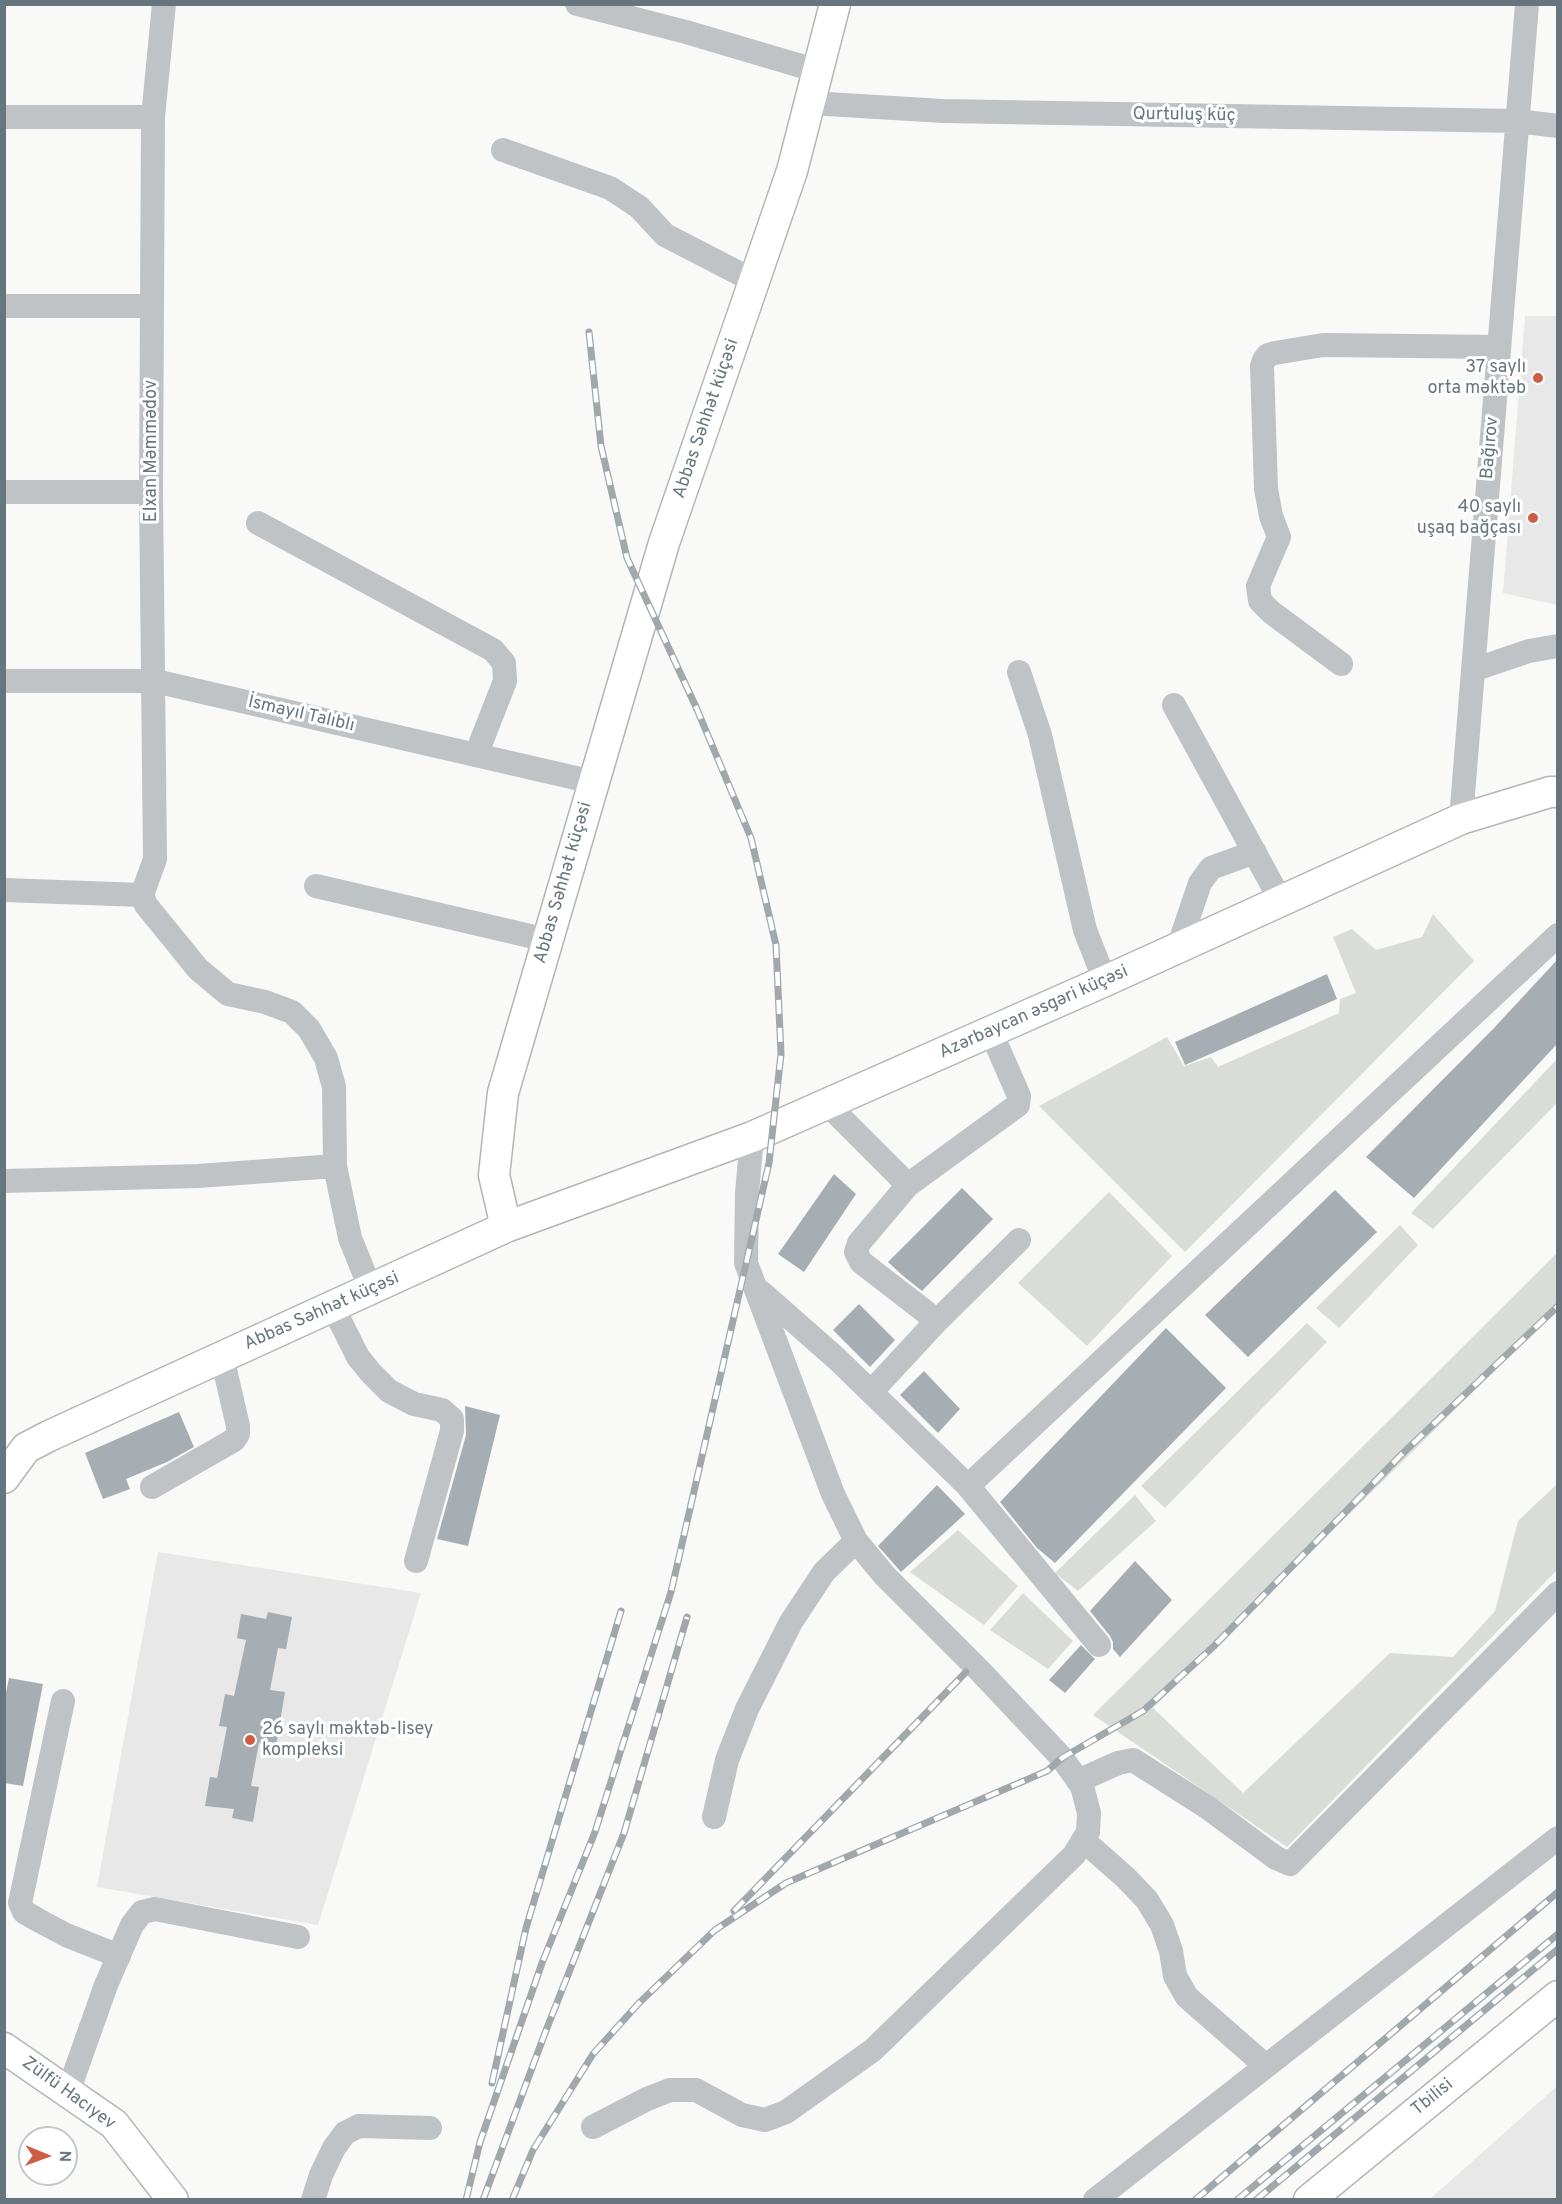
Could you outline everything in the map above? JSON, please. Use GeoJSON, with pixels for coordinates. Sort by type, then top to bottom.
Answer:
{"type":"FeatureCollection","features":[{"type":"Feature","properties":{"kind":"main road","name":"Abbas Səhhət küçəsi"},"geometry":{"type":"LineString","coordinates":[[4,1478],[26,1448],[135,1395],[506,1227],[494,1175],[503,1093],[664,543],[792,171],[835,4]]}},
{"type":"Feature","properties":{"kind":"main road","name":"Azərbaycan əsgəri küçəsi"},"geometry":{"type":"LineString","coordinates":[[506,1227],[752,1137],[1105,981],[1461,819],[1550,792],[1557,792]]}},
{"type":"Feature","properties":{"kind":"main road","name":"Tbilisi"},"geometry":{"type":"LineString","coordinates":[[1309,2199],[1557,1996]]}},
{"type":"Feature","properties":{"kind":"main road","name":"Zülfü Hacıyev"},"geometry":{"type":"LineString","coordinates":[[4,2048],[114,2124],[173,2199]]}},
{"type":"Feature","properties":{"kind":"street","name":"Elxan Məmmədov"},"geometry":{"type":"LineString","coordinates":[[142,895],[155,859],[151,306],[153,117],[164,4]]}},
{"type":"Feature","properties":{"kind":"street"},"geometry":{"type":"LineString","coordinates":[[577,4],[686,32],[818,71]]}},
{"type":"Feature","properties":{"kind":"street","name":"Bağırov"},"geometry":{"type":"LineString","coordinates":[[1461,819],[1527,4]]}},
{"type":"Feature","properties":{"kind":"street","name":"Qurtuluş küç"},"geometry":{"type":"LineString","coordinates":[[810,103],[943,111],[1518,122],[1557,126]]}},
{"type":"Feature","properties":{"kind":"street"},"geometry":{"type":"LineString","coordinates":[[4,117],[153,117]]}},
{"type":"Feature","properties":{"kind":"street"},"geometry":{"type":"LineString","coordinates":[[503,150],[610,188],[639,207],[665,236],[754,281]]}},
{"type":"Feature","properties":{"kind":"street"},"geometry":{"type":"LineString","coordinates":[[4,306],[151,306]]}},
{"type":"Feature","properties":{"kind":"street"},"geometry":{"type":"LineString","coordinates":[[1341,664],[1271,612],[1260,601],[1258,586],[1279,537],[1271,516],[1266,489],[1262,366],[1264,360],[1268,355],[1275,353],[1323,345],[1499,346]]}},
{"type":"Feature","properties":{"kind":"street"},"geometry":{"type":"LineString","coordinates":[[4,492],[151,492]]}},
{"type":"Feature","properties":{"kind":"street"},"geometry":{"type":"LineString","coordinates":[[258,523],[493,650],[504,663],[505,681],[476,755]]}},
{"type":"Feature","properties":{"kind":"street"},"geometry":{"type":"LineString","coordinates":[[1473,670],[1530,651],[1557,646]]}},
{"type":"Feature","properties":{"kind":"street"},"geometry":{"type":"LineString","coordinates":[[1019,672],[1040,735],[1085,930],[1105,981]]}},
{"type":"Feature","properties":{"kind":"street","name":"İsmayıl Talıblı"},"geometry":{"type":"LineString","coordinates":[[4,681],[155,681],[593,782]]}},
{"type":"Feature","properties":{"kind":"street"},"geometry":{"type":"LineString","coordinates":[[1174,705],[1281,901]]}},
{"type":"Feature","properties":{"kind":"street"},"geometry":{"type":"LineString","coordinates":[[1178,948],[1200,883],[1211,868],[1255,852]]}},
{"type":"Feature","properties":{"kind":"street"},"geometry":{"type":"LineString","coordinates":[[316,886],[547,940]]}},
{"type":"Feature","properties":{"kind":"street"},"geometry":{"type":"LineString","coordinates":[[4,890],[142,895],[146,905],[191,962],[213,982],[228,994],[265,1002],[292,1012],[309,1029],[326,1058],[334,1087],[335,1166],[350,1238],[371,1290]]}},
{"type":"Feature","properties":{"kind":"street"},"geometry":{"type":"LineString","coordinates":[[968,1486],[1557,935]]}},
{"type":"Feature","properties":{"kind":"street"},"geometry":{"type":"LineString","coordinates":[[935,1323],[927,1313],[861,1262],[856,1252],[859,1243],[908,1185],[1018,1105],[1019,1096],[991,1032]]}},
{"type":"Feature","properties":{"kind":"street"},"geometry":{"type":"LineString","coordinates":[[827,1104],[908,1185]]}},
{"type":"Feature","properties":{"kind":"street"},"geometry":{"type":"LineString","coordinates":[[593,2127],[647,2099],[670,2091],[696,2090],[742,2115],[765,2120],[786,2112],[873,2050],[1074,1855],[1088,1832],[1089,1813],[1082,1786],[1062,1758],[980,1671],[885,1576],[856,1541],[833,1494],[746,1263],[747,1193],[752,1137]]}},
{"type":"Feature","properties":{"kind":"street"},"geometry":{"type":"LineString","coordinates":[[4,1181],[198,1176],[335,1166]]}},
{"type":"Feature","properties":{"kind":"street"},"geometry":{"type":"LineString","coordinates":[[871,1392],[935,1323],[1020,1240]]}},
{"type":"Feature","properties":{"kind":"street"},"geometry":{"type":"LineString","coordinates":[[757,1288],[837,1359],[968,1486],[1099,1646]]}},
{"type":"Feature","properties":{"kind":"street"},"geometry":{"type":"LineString","coordinates":[[333,1307],[358,1357],[389,1390],[414,1404],[442,1410],[452,1419],[452,1431],[416,1562]]}},
{"type":"Feature","properties":{"kind":"street"},"geometry":{"type":"LineString","coordinates":[[152,1487],[234,1440],[238,1434],[222,1357]]}},
{"type":"Feature","properties":{"kind":"street"},"geometry":{"type":"LineString","coordinates":[[714,1817],[727,1761],[747,1709],[786,1632],[824,1572],[856,1541]]}},
{"type":"Feature","properties":{"kind":"street"},"geometry":{"type":"LineString","coordinates":[[1078,1781],[1118,1763],[1133,1760],[1207,1807],[1276,1858],[1290,1864],[1557,1593]]}},
{"type":"Feature","properties":{"kind":"street"},"geometry":{"type":"LineString","coordinates":[[63,1701],[20,1903],[24,1912],[66,1935],[119,1956]]}},
{"type":"Feature","properties":{"kind":"street"},"geometry":{"type":"LineString","coordinates":[[1095,2199],[1557,1838]]}},
{"type":"Feature","properties":{"kind":"street"},"geometry":{"type":"LineString","coordinates":[[1083,1840],[1147,1900],[1162,1925],[1171,1951],[1175,1976],[1187,1997],[1266,2066]]}},
{"type":"Feature","properties":{"kind":"street"},"geometry":{"type":"LineString","coordinates":[[68,2092],[106,1985],[132,1925],[142,1912],[155,1909],[298,1937]]}},
{"type":"Feature","properties":{"kind":"street"},"geometry":{"type":"LineString","coordinates":[[313,2199],[334,2148],[345,2133],[359,2126],[430,2128]]}},
{"type":"Feature","properties":{"kind":"shaded area","name":"40 saylı uşaq bağçası"},"geometry":{"type":"Polygon","coordinates":[[[1525,316],[1557,316],[1557,605],[1503,593],[1525,316]]]}},
{"type":"Feature","properties":{"kind":"shaded area"},"geometry":{"type":"Polygon","coordinates":[[[1433,914],[1474,961],[1185,1252],[1039,1106],[1167,1037],[1184,1066],[1211,1057],[1218,1067],[1339,1013],[1340,999],[1356,993],[1333,937],[1352,929],[1376,950],[1422,937],[1433,914]]]}},
{"type":"Feature","properties":{"kind":"shaded area"},"geometry":{"type":"Polygon","coordinates":[[[1557,1059],[1557,1103],[1433,1229],[1411,1213],[1557,1059]]]}},
{"type":"Feature","properties":{"kind":"shaded area"},"geometry":{"type":"Polygon","coordinates":[[[1109,1192],[1172,1256],[1087,1346],[1018,1283],[1109,1192]]]}},
{"type":"Feature","properties":{"kind":"shaded area"},"geometry":{"type":"Polygon","coordinates":[[[1400,1225],[1418,1245],[1339,1328],[1316,1308],[1400,1225]]]}},
{"type":"Feature","properties":{"kind":"shaded area"},"geometry":{"type":"Polygon","coordinates":[[[1557,1253],[1557,1309],[1153,1708],[1243,1793],[1390,1653],[1453,1657],[1495,1611],[1518,1521],[1557,1484],[1557,1570],[1287,1847],[1093,1715],[1557,1253]]]}},
{"type":"Feature","properties":{"kind":"shaded area"},"geometry":{"type":"Polygon","coordinates":[[[1307,1323],[1327,1342],[1165,1508],[1141,1486],[1307,1323]]]}},
{"type":"Feature","properties":{"kind":"shaded area"},"geometry":{"type":"Polygon","coordinates":[[[1135,1495],[1156,1521],[1078,1591],[1055,1573],[1135,1495]]]}},
{"type":"Feature","properties":{"kind":"shaded area"},"geometry":{"type":"Polygon","coordinates":[[[958,1530],[1018,1586],[984,1625],[910,1572],[958,1530]]]}},
{"type":"Feature","properties":{"kind":"shaded area","name":"26 saylı məktəb-lisey kompleksi"},"geometry":{"type":"Polygon","coordinates":[[[158,1552],[421,1593],[318,1925],[97,1887],[158,1552]]]}},
{"type":"Feature","properties":{"kind":"shaded area"},"geometry":{"type":"Polygon","coordinates":[[[1023,1593],[1073,1641],[1048,1669],[990,1630],[1023,1593]]]}},
{"type":"Feature","properties":{"kind":"shaded area"},"geometry":{"type":"Polygon","coordinates":[[[1557,2086],[1557,2199],[1430,2199],[1557,2086]]]}},
{"type":"Feature","properties":{"kind":"building"},"geometry":{"type":"Polygon","coordinates":[[[1557,960],[1557,1044],[1414,1198],[1366,1157],[1494,1028],[1557,960]]]}},
{"type":"Feature","properties":{"kind":"building"},"geometry":{"type":"Polygon","coordinates":[[[1327,974],[1337,999],[1185,1065],[1175,1042],[1327,974]]]}},
{"type":"Feature","properties":{"kind":"building"},"geometry":{"type":"Polygon","coordinates":[[[834,1174],[856,1194],[804,1272],[778,1254],[834,1174]]]}},
{"type":"Feature","properties":{"kind":"building"},"geometry":{"type":"Polygon","coordinates":[[[962,1188],[993,1219],[922,1291],[888,1262],[962,1188]]]}},
{"type":"Feature","properties":{"kind":"building"},"geometry":{"type":"Polygon","coordinates":[[[1335,1190],[1377,1232],[1248,1357],[1205,1315],[1335,1190]]]}},
{"type":"Feature","properties":{"kind":"building"},"geometry":{"type":"Polygon","coordinates":[[[859,1304],[895,1340],[870,1367],[833,1330],[859,1304]]]}},
{"type":"Feature","properties":{"kind":"building"},"geometry":{"type":"Polygon","coordinates":[[[1166,1328],[1226,1388],[1055,1563],[1037,1548],[1000,1502],[1166,1328]]]}},
{"type":"Feature","properties":{"kind":"building"},"geometry":{"type":"Polygon","coordinates":[[[924,1371],[960,1409],[938,1433],[900,1395],[924,1371]]]}},
{"type":"Feature","properties":{"kind":"building"},"geometry":{"type":"Polygon","coordinates":[[[465,1406],[500,1415],[468,1546],[437,1539],[466,1435],[465,1406]]]}},
{"type":"Feature","properties":{"kind":"building"},"geometry":{"type":"Polygon","coordinates":[[[179,1412],[194,1447],[167,1462],[126,1479],[130,1489],[103,1499],[85,1453],[179,1412]]]}},
{"type":"Feature","properties":{"kind":"building"},"geometry":{"type":"Polygon","coordinates":[[[937,1485],[965,1514],[901,1572],[878,1546],[937,1485]]]}},
{"type":"Feature","properties":{"kind":"building"},"geometry":{"type":"Polygon","coordinates":[[[1135,1561],[1172,1600],[1120,1657],[1113,1649],[1110,1636],[1090,1611],[1135,1561]]]}},
{"type":"Feature","properties":{"kind":"building"},"geometry":{"type":"Polygon","coordinates":[[[268,1612],[292,1617],[286,1649],[278,1648],[270,1690],[285,1692],[276,1746],[259,1743],[251,1786],[259,1787],[253,1822],[232,1818],[234,1809],[205,1806],[210,1777],[217,1778],[227,1727],[219,1726],[225,1694],[234,1696],[246,1640],[237,1638],[241,1614],[266,1619],[268,1612]]]}},
{"type":"Feature","properties":{"kind":"building"},"geometry":{"type":"Polygon","coordinates":[[[1081,1645],[1095,1659],[1065,1693],[1049,1680],[1081,1645]]]}},
{"type":"Feature","properties":{"kind":"building"},"geometry":{"type":"Polygon","coordinates":[[[9,1678],[43,1684],[23,1786],[4,1783],[4,1702],[9,1678]]]}},
{"type":"Feature","properties":{"kind":"railway"},"geometry":{"type":"LineString","coordinates":[[466,2200],[480,2142],[542,1963],[595,1832],[671,1592],[769,1163],[781,1054],[776,945],[751,838],[696,707],[627,558],[601,446],[589,332]]}},
{"type":"Feature","properties":{"kind":"railway"},"geometry":{"type":"LineString","coordinates":[[512,2200],[533,2150],[593,2054],[639,2003],[715,1930],[786,1883],[1047,1771],[1062,1758],[1143,1711],[1214,1646],[1402,1454],[1558,1306]]}},
{"type":"Feature","properties":{"kind":"railway"},"geometry":{"type":"LineString","coordinates":[[492,2083],[526,1928],[621,1611]]}},
{"type":"Feature","properties":{"kind":"railway"},"geometry":{"type":"LineString","coordinates":[[483,2200],[545,2033],[624,1833],[687,1617]]}},
{"type":"Feature","properties":{"kind":"railway"},"geometry":{"type":"LineString","coordinates":[[734,1911],[966,1672]]}},
{"type":"Feature","properties":{"kind":"railway"},"geometry":{"type":"LineString","coordinates":[[1195,2200],[1558,1892]]}},
{"type":"Feature","properties":{"kind":"railway"},"geometry":{"type":"LineString","coordinates":[[1237,2200],[1558,1934]]}},
{"type":"Feature","properties":{"kind":"railway"},"geometry":{"type":"LineString","coordinates":[[1256,2200],[1558,1949]]}},
{"type":"Feature","properties":{"kind":"place","name":"37 saylı orta məktəb"},"geometry":{"type":"Point","coordinates":[1538,378]}},
{"type":"Feature","properties":{"kind":"place","name":"40 saylı uşaq bağçası"},"geometry":{"type":"Point","coordinates":[1533,518]}},
{"type":"Feature","properties":{"kind":"place","name":"26 saylı məktəb-lisey kompleksi"},"geometry":{"type":"Point","coordinates":[250,1740]}}]}
